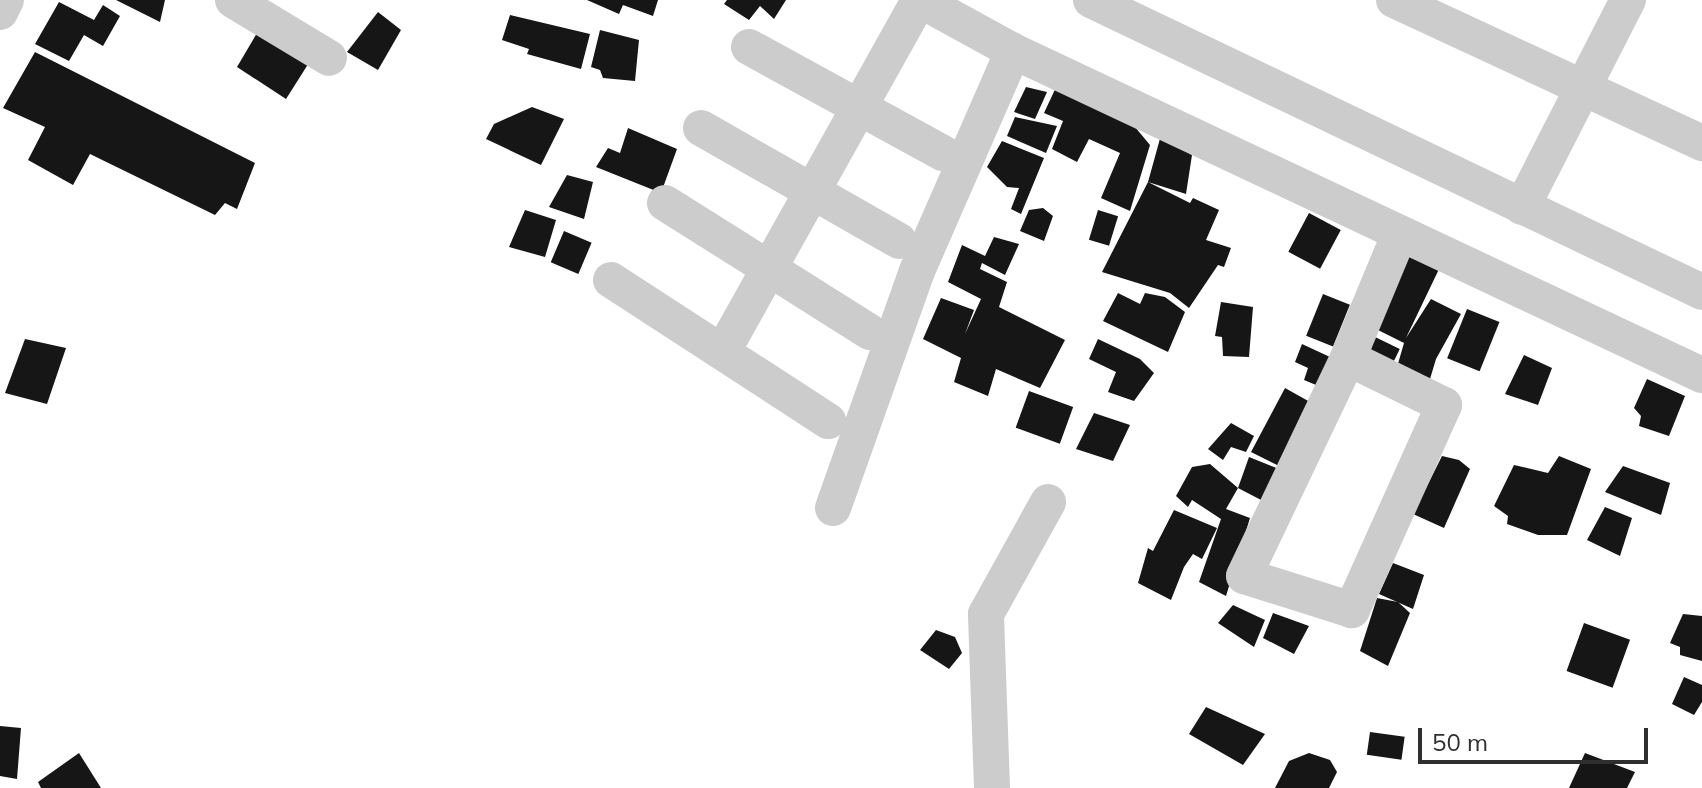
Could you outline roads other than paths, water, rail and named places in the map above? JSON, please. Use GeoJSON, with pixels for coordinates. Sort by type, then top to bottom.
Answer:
{"type":"FeatureCollection","features":[{"type":"Feature","properties":{"kind":"street"},"geometry":{"type":"LineString","coordinates":[[0,12],[6,0]]}},
{"type":"Feature","properties":{"kind":"street"},"geometry":{"type":"LineString","coordinates":[[233,0],[329,58]]}},
{"type":"Feature","properties":{"kind":"street"},"geometry":{"type":"LineString","coordinates":[[723,351],[919,0],[1013,51],[1702,375]]}},
{"type":"Feature","properties":{"kind":"street"},"geometry":{"type":"LineString","coordinates":[[1091,0],[1702,292]]}},
{"type":"Feature","properties":{"kind":"street"},"geometry":{"type":"LineString","coordinates":[[1394,0],[1702,143]]}},
{"type":"Feature","properties":{"kind":"street"},"geometry":{"type":"LineString","coordinates":[[1522,207],[1628,0]]}},
{"type":"Feature","properties":{"kind":"street"},"geometry":{"type":"LineString","coordinates":[[749,47],[943,153]]}},
{"type":"Feature","properties":{"kind":"street"},"geometry":{"type":"LineString","coordinates":[[833,508],[917,271],[1013,51]]}},
{"type":"Feature","properties":{"kind":"street"},"geometry":{"type":"LineString","coordinates":[[701,128],[899,241]]}},
{"type":"Feature","properties":{"kind":"street"},"geometry":{"type":"LineString","coordinates":[[665,203],[771,266],[870,332]]}},
{"type":"Feature","properties":{"kind":"street"},"geometry":{"type":"LineString","coordinates":[[1348,358],[1444,405],[1352,610],[1244,576],[1348,358],[1400,233]]}},
{"type":"Feature","properties":{"kind":"street"},"geometry":{"type":"LineString","coordinates":[[611,280],[828,421]]}},
{"type":"Feature","properties":{"kind":"street"},"geometry":{"type":"LineString","coordinates":[[992,788],[986,614],[1048,502]]}}]}
